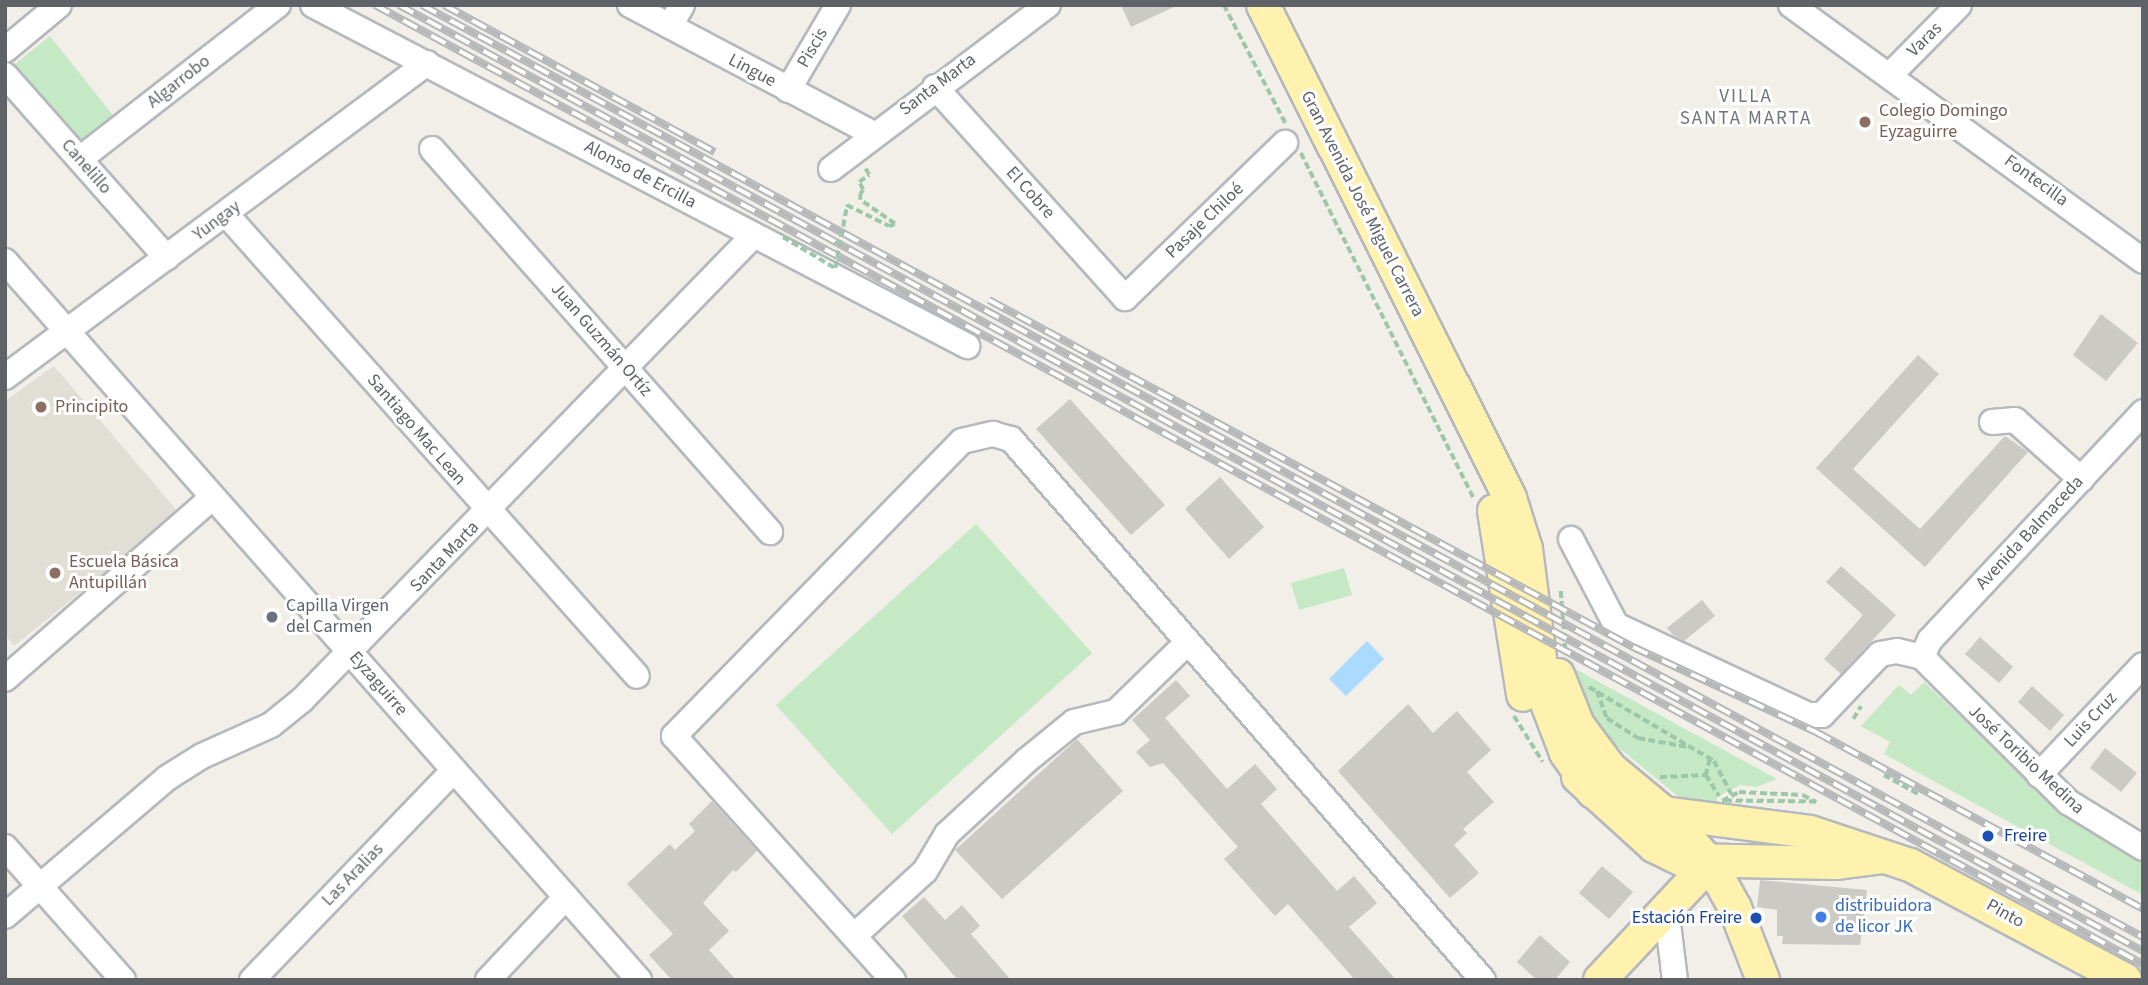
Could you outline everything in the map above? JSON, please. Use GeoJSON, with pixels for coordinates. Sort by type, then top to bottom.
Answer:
{"type":"FeatureCollection","features":[{"type":"Feature","properties":{"kind":"main road","name":"Gran Avenida José Miguel Carrera"},"geometry":{"type":"LineString","coordinates":[[1263,5],[1517,514],[1529,567],[1535,648],[1545,698],[1566,753],[1602,780],[1662,851],[1683,860],[1710,863]]}},
{"type":"Feature","properties":{"kind":"main road","name":"Gran Avenida José Miguel Carrera"},"geometry":{"type":"LineString","coordinates":[[1463,402],[1503,546],[1512,647],[1524,701],[1541,735],[1602,780],[1664,813],[1710,863],[1735,908],[1763,980]]}},
{"type":"Feature","properties":{"kind":"main road","name":"Gran Avenida José Miguel Carrera"},"geometry":{"type":"LineString","coordinates":[[1463,402],[1534,502],[1550,564],[1556,668],[1602,780]]}},
{"type":"Feature","properties":{"kind":"main road","name":"Pinto"},"geometry":{"type":"LineString","coordinates":[[1664,813],[1810,832],[1923,870],[2125,980]]}},
{"type":"Feature","properties":{"kind":"main road","name":"Pinto"},"geometry":{"type":"LineString","coordinates":[[1710,863],[1837,863],[1882,857]]}},
{"type":"Feature","properties":{"kind":"main road"},"geometry":{"type":"LineString","coordinates":[[1608,978],[1666,907],[1710,863]]}},
{"type":"Feature","properties":{"kind":"street"},"geometry":{"type":"LineString","coordinates":[[5,50],[59,5]]}},
{"type":"Feature","properties":{"kind":"street","name":"Algarrobo"},"geometry":{"type":"LineString","coordinates":[[79,159],[278,5]]}},
{"type":"Feature","properties":{"kind":"street","name":"Alonso de Ercilla"},"geometry":{"type":"LineString","coordinates":[[313,5],[967,346]]}},
{"type":"Feature","properties":{"kind":"street","name":"Lingue"},"geometry":{"type":"LineString","coordinates":[[631,5],[874,134]]}},
{"type":"Feature","properties":{"kind":"street"},"geometry":{"type":"LineString","coordinates":[[670,26],[682,5]]}},
{"type":"Feature","properties":{"kind":"street","name":"Piscis"},"geometry":{"type":"LineString","coordinates":[[788,90],[838,5]]}},
{"type":"Feature","properties":{"kind":"street","name":"Santa Marta"},"geometry":{"type":"LineString","coordinates":[[831,169],[935,87],[1048,5]]}},
{"type":"Feature","properties":{"kind":"street","name":"Fontecilla"},"geometry":{"type":"LineString","coordinates":[[1791,5],[2143,261]]}},
{"type":"Feature","properties":{"kind":"street","name":"Varas"},"geometry":{"type":"LineString","coordinates":[[1890,75],[1959,5]]}},
{"type":"Feature","properties":{"kind":"street","name":"Yungay"},"geometry":{"type":"LineString","coordinates":[[5,377],[427,63]]}},
{"type":"Feature","properties":{"kind":"street","name":"Canelillo"},"geometry":{"type":"LineString","coordinates":[[5,75],[167,258]]}},
{"type":"Feature","properties":{"kind":"street","name":"El Cobre"},"geometry":{"type":"LineString","coordinates":[[935,87],[1125,298]]}},
{"type":"Feature","properties":{"kind":"street","name":"Pasaje Chiloé"},"geometry":{"type":"LineString","coordinates":[[1125,298],[1292,142]]}},
{"type":"Feature","properties":{"kind":"street","name":"Juan Guzmán Ortíz"},"geometry":{"type":"LineString","coordinates":[[432,149],[769,532]]}},
{"type":"Feature","properties":{"kind":"street","name":"Santiago Mac Lean"},"geometry":{"type":"LineString","coordinates":[[226,214],[636,676]]}},
{"type":"Feature","properties":{"kind":"street","name":"Santa Marta"},"geometry":{"type":"LineString","coordinates":[[5,916],[167,779],[287,713],[350,653],[488,512],[754,235]]}},
{"type":"Feature","properties":{"kind":"street","name":"Eyzaguirre"},"geometry":{"type":"LineString","coordinates":[[5,261],[639,980]]}},
{"type":"Feature","properties":{"kind":"street","name":"Avenida Balmaceda"},"geometry":{"type":"LineString","coordinates":[[1922,657],[1930,640],[2143,412]]}},
{"type":"Feature","properties":{"kind":"street"},"geometry":{"type":"LineString","coordinates":[[1992,422],[2015,420],[2081,479]]}},
{"type":"Feature","properties":{"kind":"street"},"geometry":{"type":"LineString","coordinates":[[893,980],[674,736],[962,442],[993,434],[1011,439],[1483,980]]}},
{"type":"Feature","properties":{"kind":"street"},"geometry":{"type":"LineString","coordinates":[[9,668],[214,498]]}},
{"type":"Feature","properties":{"kind":"street"},"geometry":{"type":"LineString","coordinates":[[1571,539],[1616,625],[1808,715],[1822,715],[1880,654],[1897,651],[1922,657]]}},
{"type":"Feature","properties":{"kind":"street"},"geometry":{"type":"LineString","coordinates":[[854,936],[925,871],[947,834],[1026,761],[1074,722],[1116,712],[1188,642]]}},
{"type":"Feature","properties":{"kind":"street","name":"José Toribio Medina"},"geometry":{"type":"LineString","coordinates":[[1922,657],[2076,809],[2143,848]]}},
{"type":"Feature","properties":{"kind":"street","name":"Luis Cruz"},"geometry":{"type":"LineString","coordinates":[[2039,775],[2143,665]]}},
{"type":"Feature","properties":{"kind":"street","name":"Las Aralias"},"geometry":{"type":"LineString","coordinates":[[252,980],[454,771]]}},
{"type":"Feature","properties":{"kind":"street"},"geometry":{"type":"LineString","coordinates":[[5,847],[123,980]]}},
{"type":"Feature","properties":{"kind":"street"},"geometry":{"type":"LineString","coordinates":[[488,980],[566,897]]}},
{"type":"Feature","properties":{"kind":"street"},"geometry":{"type":"LineString","coordinates":[[1666,907],[1675,980]]}},
{"type":"Feature","properties":{"kind":"path"},"geometry":{"type":"LineString","coordinates":[[1224,5],[1478,506]]}},
{"type":"Feature","properties":{"kind":"path"},"geometry":{"type":"LineString","coordinates":[[783,237],[835,268],[847,205],[892,228],[895,224],[862,201],[860,194]]}},
{"type":"Feature","properties":{"kind":"path"},"geometry":{"type":"LineString","coordinates":[[1561,591],[1565,646]]}},
{"type":"Feature","properties":{"kind":"path"},"geometry":{"type":"LineString","coordinates":[[1579,680],[1710,759],[1719,766],[1732,795]]}},
{"type":"Feature","properties":{"kind":"path"},"geometry":{"type":"LineString","coordinates":[[1597,691],[1602,713],[1614,724],[1647,743],[1690,747]]}},
{"type":"Feature","properties":{"kind":"path"},"geometry":{"type":"LineString","coordinates":[[1509,705],[1524,738],[1547,768]]}},
{"type":"Feature","properties":{"kind":"path"},"geometry":{"type":"LineString","coordinates":[[1613,732],[1614,724]]}},
{"type":"Feature","properties":{"kind":"path"},"geometry":{"type":"LineString","coordinates":[[1710,759],[1706,775],[1722,801]]}},
{"type":"Feature","properties":{"kind":"path"},"geometry":{"type":"LineString","coordinates":[[1650,770],[1661,778],[1706,775]]}},
{"type":"Feature","properties":{"kind":"path"},"geometry":{"type":"LineString","coordinates":[[1884,775],[1918,794]]}},
{"type":"Feature","properties":{"kind":"path"},"geometry":{"type":"LineString","coordinates":[[1739,792],[1803,795]]}},
{"type":"Feature","properties":{"kind":"shaded area","name":"Escuela Básica Antupillán"},"geometry":{"type":"Polygon","coordinates":[[[54,366],[179,513],[14,646],[5,634],[5,401],[54,366]]]}},
{"type":"Feature","properties":{"kind":"green space"},"geometry":{"type":"Polygon","coordinates":[[[50,36],[115,118],[81,146],[15,64],[50,36]]]}},
{"type":"Feature","properties":{"kind":"green space"},"geometry":{"type":"Polygon","coordinates":[[[976,524],[1092,653],[892,834],[776,705],[976,524]]]}},
{"type":"Feature","properties":{"kind":"green space"},"geometry":{"type":"Polygon","coordinates":[[[1344,568],[1352,595],[1299,610],[1291,583],[1344,568]]]}},
{"type":"Feature","properties":{"kind":"green space"},"geometry":{"type":"Polygon","coordinates":[[[1566,664],[1777,779],[1756,787],[1740,785],[1717,797],[1717,806],[1685,802],[1601,733],[1588,716],[1566,664]]]}},
{"type":"Feature","properties":{"kind":"green space"},"geometry":{"type":"Polygon","coordinates":[[[1924,682],[2069,818],[2143,860],[2143,895],[1884,754],[1890,742],[1861,726],[1899,685],[1911,695],[1924,682]]]}},
{"type":"Feature","properties":{"kind":"water"},"geometry":{"type":"Polygon","coordinates":[[[1367,641],[1384,659],[1346,696],[1329,679],[1367,641]]]}},
{"type":"Feature","properties":{"kind":"building"},"geometry":{"type":"Polygon","coordinates":[[[1121,5],[1178,5],[1131,27],[1121,5]]]}},
{"type":"Feature","properties":{"kind":"building"},"geometry":{"type":"Polygon","coordinates":[[[2101,314],[2138,343],[2106,381],[2073,355],[2101,314]]]}},
{"type":"Feature","properties":{"kind":"building"},"geometry":{"type":"Polygon","coordinates":[[[1918,355],[1939,374],[1853,469],[1920,529],[2005,436],[2028,452],[1925,567],[1816,468],[1918,355]]]}},
{"type":"Feature","properties":{"kind":"building"},"geometry":{"type":"Polygon","coordinates":[[[1070,399],[1165,505],[1131,535],[1036,429],[1070,399]]]}},
{"type":"Feature","properties":{"kind":"building"},"geometry":{"type":"Polygon","coordinates":[[[1220,477],[1264,527],[1229,559],[1185,509],[1220,477]]]}},
{"type":"Feature","properties":{"kind":"building"},"geometry":{"type":"Polygon","coordinates":[[[1841,566],[1896,615],[1841,674],[1824,659],[1863,615],[1826,582],[1841,566]]]}},
{"type":"Feature","properties":{"kind":"building"},"geometry":{"type":"Polygon","coordinates":[[[1702,600],[1715,616],[1684,641],[1673,635],[1667,628],[1702,600]]]}},
{"type":"Feature","properties":{"kind":"building"},"geometry":{"type":"Polygon","coordinates":[[[1980,637],[2013,667],[1999,683],[1965,654],[1980,637]]]}},
{"type":"Feature","properties":{"kind":"building"},"geometry":{"type":"Polygon","coordinates":[[[1176,680],[1190,696],[1165,718],[1227,789],[1255,764],[1277,789],[1261,804],[1337,891],[1354,876],[1377,903],[1349,927],[1396,980],[1355,980],[1288,904],[1275,916],[1224,859],[1238,847],[1163,763],[1150,767],[1136,752],[1150,740],[1132,720],[1176,680]]]}},
{"type":"Feature","properties":{"kind":"building"},"geometry":{"type":"Polygon","coordinates":[[[2032,686],[2064,715],[2050,731],[2018,702],[2032,686]]]}},
{"type":"Feature","properties":{"kind":"building"},"geometry":{"type":"Polygon","coordinates":[[[1408,704],[1433,733],[1457,711],[1491,750],[1467,772],[1494,802],[1463,829],[1467,833],[1454,845],[1479,873],[1450,898],[1338,771],[1408,704]]]}},
{"type":"Feature","properties":{"kind":"building"},"geometry":{"type":"Polygon","coordinates":[[[1077,739],[1123,791],[1002,899],[955,850],[1077,739]]]}},
{"type":"Feature","properties":{"kind":"building"},"geometry":{"type":"Polygon","coordinates":[[[2105,748],[2137,773],[2121,792],[2090,768],[2105,748]]]}},
{"type":"Feature","properties":{"kind":"building"},"geometry":{"type":"Polygon","coordinates":[[[712,801],[757,851],[736,872],[733,870],[703,903],[729,931],[709,950],[736,980],[672,980],[649,955],[673,934],[627,884],[670,844],[675,850],[695,831],[689,824],[712,801]]]}},
{"type":"Feature","properties":{"kind":"building"},"geometry":{"type":"Polygon","coordinates":[[[1602,866],[1633,892],[1609,919],[1579,893],[1602,866]]]}},
{"type":"Feature","properties":{"kind":"building","name":"distribuidora de licor JK"},"geometry":{"type":"Polygon","coordinates":[[[1760,880],[1867,890],[1860,945],[1782,944],[1783,936],[1777,936],[1777,910],[1757,907],[1760,880]]]}},
{"type":"Feature","properties":{"kind":"building"},"geometry":{"type":"Polygon","coordinates":[[[924,897],[945,920],[962,905],[980,926],[971,934],[1011,980],[958,980],[902,916],[924,897]]]}},
{"type":"Feature","properties":{"kind":"building"},"geometry":{"type":"Polygon","coordinates":[[[1540,935],[1570,962],[1555,980],[1537,980],[1517,962],[1540,935]]]}},
{"type":"Feature","properties":{"kind":"railway"},"geometry":{"type":"LineString","coordinates":[[375,5],[2143,964]]}},
{"type":"Feature","properties":{"kind":"railway"},"geometry":{"type":"LineString","coordinates":[[399,5],[2143,951]]}},
{"type":"Feature","properties":{"kind":"railway"},"geometry":{"type":"LineString","coordinates":[[422,5],[2143,937]]}},
{"type":"Feature","properties":{"kind":"railway"},"geometry":{"type":"LineString","coordinates":[[444,5],[715,152]]}},
{"type":"Feature","properties":{"kind":"railway"},"geometry":{"type":"LineString","coordinates":[[989,300],[1633,647],[1816,732],[2143,909]]}},
{"type":"Feature","properties":{"kind":"place","name":"Colegio Domingo Eyzaguirre"},"geometry":{"type":"Point","coordinates":[1865,122]}},
{"type":"Feature","properties":{"kind":"place","name":"Principito"},"geometry":{"type":"Point","coordinates":[41,407]}},
{"type":"Feature","properties":{"kind":"place","name":"Escuela Básica Antupillán"},"geometry":{"type":"Point","coordinates":[55,573]}},
{"type":"Feature","properties":{"kind":"place","name":"Capilla Virgen del Carmen"},"geometry":{"type":"Point","coordinates":[272,617]}},
{"type":"Feature","properties":{"kind":"place","name":"Freire"},"geometry":{"type":"Point","coordinates":[1988,836]}},
{"type":"Feature","properties":{"kind":"place","name":"distribuidora de licor JK"},"geometry":{"type":"Point","coordinates":[1821,917]}},
{"type":"Feature","properties":{"kind":"place","name":"Estación Freire"},"geometry":{"type":"Point","coordinates":[1756,918]}},
{"type":"Feature","properties":{"kind":"district","name":"VILLA SANTA MARTA"},"geometry":{"type":"Point","coordinates":[1746,108]}}]}
